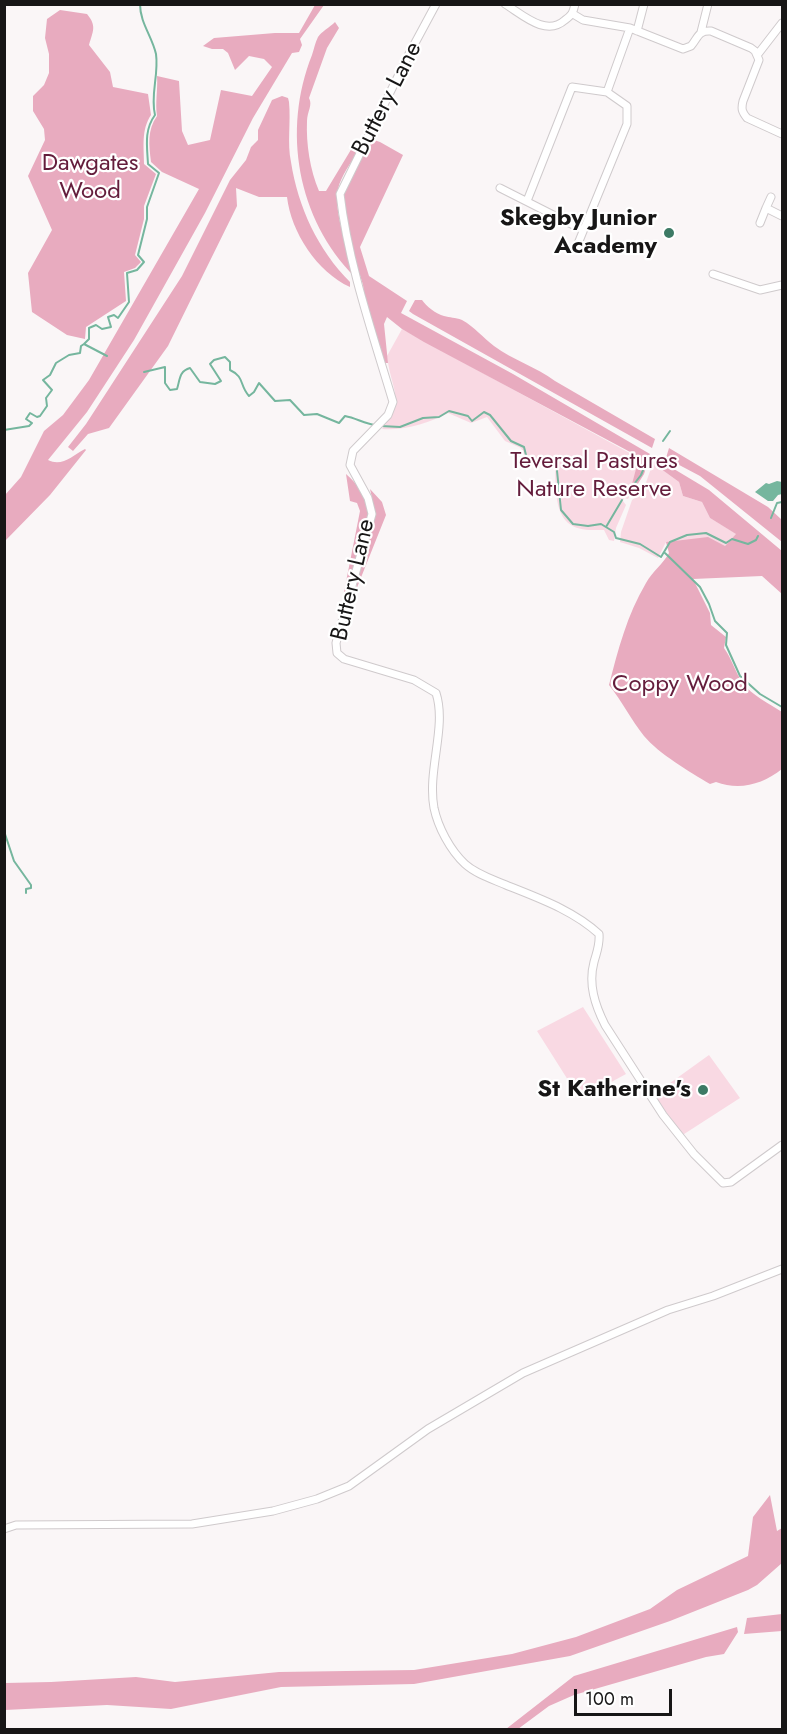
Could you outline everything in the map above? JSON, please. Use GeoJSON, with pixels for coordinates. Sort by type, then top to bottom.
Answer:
{"type":"FeatureCollection","features":[{"type":"Feature","properties":{"kind":"street","name":"Buttery Lane"},"geometry":{"type":"LineString","coordinates":[[436,4],[340,194],[343,219],[364,305],[393,402],[388,416],[353,451],[350,465],[368,498],[372,514],[336,643],[337,653],[344,659],[414,680],[436,693],[441,708],[432,766],[434,807],[441,829],[464,864],[480,874],[579,917],[599,934],[600,947],[594,963],[592,984],[593,997],[598,1010],[605,1025],[663,1115],[694,1154],[723,1183],[731,1182],[783,1145]]}},
{"type":"Feature","properties":{"kind":"street"},"geometry":{"type":"LineString","coordinates":[[505,4],[546,28],[559,26],[573,14],[575,4]]}},
{"type":"Feature","properties":{"kind":"street"},"geometry":{"type":"LineString","coordinates":[[607,92],[644,4]]}},
{"type":"Feature","properties":{"kind":"street"},"geometry":{"type":"LineString","coordinates":[[573,14],[583,20],[633,30],[683,49],[691,46],[701,32],[708,4]]}},
{"type":"Feature","properties":{"kind":"street"},"geometry":{"type":"LineString","coordinates":[[783,23],[758,54],[758,64],[741,108],[747,118],[783,134]]}},
{"type":"Feature","properties":{"kind":"street"},"geometry":{"type":"LineString","coordinates":[[701,32],[711,31],[751,48],[758,54]]}},
{"type":"Feature","properties":{"kind":"street"},"geometry":{"type":"LineString","coordinates":[[527,201],[572,87],[607,92],[627,106],[627,124],[577,246]]}},
{"type":"Feature","properties":{"kind":"street"},"geometry":{"type":"LineString","coordinates":[[500,188],[584,230]]}},
{"type":"Feature","properties":{"kind":"street"},"geometry":{"type":"LineString","coordinates":[[760,223],[771,197]]}},
{"type":"Feature","properties":{"kind":"street"},"geometry":{"type":"LineString","coordinates":[[766,208],[783,216]]}},
{"type":"Feature","properties":{"kind":"street"},"geometry":{"type":"LineString","coordinates":[[713,274],[760,290],[783,285]]}},
{"type":"Feature","properties":{"kind":"street"},"geometry":{"type":"LineString","coordinates":[[4,1530],[16,1525],[192,1524],[273,1511],[316,1499],[349,1486],[428,1429],[523,1373],[668,1310],[713,1296],[783,1269]]}},
{"type":"Feature","properties":{"kind":"green space"},"geometry":{"type":"Polygon","coordinates":[[[315,5],[324,5],[300,39],[302,45],[299,52],[292,53],[253,118],[205,213],[134,340],[87,412],[48,460],[62,461],[86,450],[50,495],[5,541],[5,495],[21,477],[44,431],[63,415],[89,380],[199,189],[162,172],[151,162],[150,138],[157,116],[157,76],[179,81],[182,131],[188,145],[210,140],[221,90],[252,96],[272,67],[264,59],[249,56],[235,70],[228,53],[223,49],[203,46],[214,38],[299,33],[315,5]]]}},
{"type":"Feature","properties":{"kind":"green space","name":"Dawgates Wood"},"geometry":{"type":"Polygon","coordinates":[[[60,10],[87,14],[90,18],[93,29],[89,45],[110,72],[113,87],[148,94],[151,115],[144,133],[144,164],[156,174],[144,206],[144,219],[135,255],[141,262],[135,268],[124,272],[126,301],[86,327],[85,339],[67,335],[32,312],[28,273],[52,230],[28,176],[45,140],[44,129],[33,111],[33,96],[44,85],[49,73],[49,54],[45,38],[47,19],[60,10]]]}},
{"type":"Feature","properties":{"kind":"green space"},"geometry":{"type":"Polygon","coordinates":[[[335,22],[339,28],[327,48],[309,98],[307,139],[311,166],[319,191],[326,191],[352,148],[359,151],[341,179],[337,198],[342,233],[355,277],[335,254],[308,201],[300,172],[297,143],[298,113],[303,84],[315,44],[319,35],[335,22]]]}},
{"type":"Feature","properties":{"kind":"green space"},"geometry":{"type":"Polygon","coordinates":[[[282,96],[288,98],[289,102],[290,155],[294,179],[304,211],[319,242],[350,282],[350,287],[327,272],[308,250],[294,224],[287,197],[259,197],[236,188],[237,206],[168,346],[109,428],[88,434],[73,451],[68,447],[86,424],[182,276],[230,180],[258,140],[258,130],[272,100],[282,96]]]}},
{"type":"Feature","properties":{"kind":"green space"},"geometry":{"type":"Polygon","coordinates":[[[371,139],[403,155],[360,247],[369,276],[407,301],[401,313],[513,374],[650,454],[644,474],[634,490],[632,484],[636,469],[632,453],[424,342],[387,317],[384,324],[388,363],[384,363],[352,250],[342,194],[371,139]]]}},
{"type":"Feature","properties":{"kind":"green space"},"geometry":{"type":"Polygon","coordinates":[[[415,300],[422,300],[431,310],[441,315],[462,320],[501,351],[655,439],[652,448],[413,314],[409,311],[415,300]]]}},
{"type":"Feature","properties":{"kind":"green space","name":"Teversal Pastures Nature Reserve"},"geometry":{"type":"Polygon","coordinates":[[[402,329],[648,463],[644,474],[628,499],[624,498],[626,505],[616,528],[614,541],[609,540],[604,530],[579,528],[565,520],[558,506],[555,463],[527,462],[521,448],[505,441],[487,417],[471,423],[448,413],[416,425],[399,429],[382,429],[395,401],[387,356],[402,329]]]}},
{"type":"Feature","properties":{"kind":"green space"},"geometry":{"type":"Polygon","coordinates":[[[669,448],[768,507],[782,520],[782,542],[700,476],[666,458],[669,448]]]}},
{"type":"Feature","properties":{"kind":"green space","name":"Teversal Pastures Nature Reserve"},"geometry":{"type":"Polygon","coordinates":[[[654,460],[661,469],[679,482],[683,496],[702,502],[710,518],[737,534],[725,546],[666,542],[658,558],[639,548],[620,542],[632,500],[643,491],[654,460]]]}},
{"type":"Feature","properties":{"kind":"green space","name":"Coppy Wood"},"geometry":{"type":"Polygon","coordinates":[[[664,463],[709,490],[782,551],[782,594],[762,576],[693,579],[710,613],[711,625],[726,637],[724,648],[743,683],[756,695],[782,712],[782,769],[759,782],[742,786],[716,782],[710,784],[675,762],[644,736],[609,685],[633,608],[648,579],[669,553],[666,542],[708,537],[725,546],[736,534],[710,518],[702,502],[683,496],[679,482],[661,469],[664,463]]]}},
{"type":"Feature","properties":{"kind":"green space"},"geometry":{"type":"Polygon","coordinates":[[[346,474],[354,482],[366,502],[368,520],[347,591],[344,592],[360,511],[357,503],[350,501],[346,474]]]}},
{"type":"Feature","properties":{"kind":"green space"},"geometry":{"type":"Polygon","coordinates":[[[370,489],[382,502],[386,515],[356,590],[375,512],[370,489]]]}},
{"type":"Feature","properties":{"kind":"green space"},"geometry":{"type":"Polygon","coordinates":[[[583,1007],[626,1074],[580,1099],[537,1031],[583,1007]]]}},
{"type":"Feature","properties":{"kind":"green space"},"geometry":{"type":"Polygon","coordinates":[[[709,1055],[740,1098],[681,1136],[652,1096],[709,1055]]]}},
{"type":"Feature","properties":{"kind":"green space"},"geometry":{"type":"Polygon","coordinates":[[[770,1495],[777,1531],[782,1528],[782,1563],[757,1585],[670,1621],[570,1656],[414,1684],[281,1687],[171,1709],[107,1705],[5,1710],[5,1683],[136,1677],[175,1682],[279,1672],[414,1670],[512,1654],[576,1637],[650,1609],[677,1590],[748,1556],[753,1517],[770,1495]]]}},
{"type":"Feature","properties":{"kind":"green space"},"geometry":{"type":"Polygon","coordinates":[[[782,1614],[782,1631],[744,1634],[747,1618],[782,1614]]]}},
{"type":"Feature","properties":{"kind":"green space"},"geometry":{"type":"Polygon","coordinates":[[[737,1627],[738,1632],[724,1654],[706,1657],[574,1695],[549,1706],[518,1729],[506,1729],[574,1676],[737,1627]]]}},
{"type":"Feature","properties":{"kind":"shaded area"},"geometry":{"type":"Polygon","coordinates":[[[782,482],[782,494],[773,501],[768,501],[755,492],[766,483],[782,482]]]}},
{"type":"Feature","properties":{"kind":"waterway"},"geometry":{"type":"LineString","coordinates":[[84,344],[89,339],[89,328],[96,325],[102,329],[111,327],[108,317],[114,315],[118,318],[129,302],[127,273],[137,270],[144,262],[138,255],[147,219],[147,207],[159,173],[148,164],[147,145],[149,126],[155,115],[153,100],[156,54],[142,17],[140,4]]}},
{"type":"Feature","properties":{"kind":"waterway"},"geometry":{"type":"LineString","coordinates":[[4,430],[29,426],[32,423],[26,419],[30,413],[37,417],[40,416],[47,406],[46,398],[52,390],[43,380],[50,375],[56,363],[69,355],[80,353],[81,346],[84,344],[107,356]]}},
{"type":"Feature","properties":{"kind":"waterway"},"geometry":{"type":"LineString","coordinates":[[144,372],[165,367],[165,383],[170,390],[177,389],[182,374],[190,368],[200,382],[215,384],[221,381],[210,364],[214,360],[225,357],[230,362],[230,370],[238,375],[249,396],[259,383],[275,401],[290,400],[304,415],[317,414],[339,423],[345,416],[375,425]]}},
{"type":"Feature","properties":{"kind":"waterway"},"geometry":{"type":"LineString","coordinates":[[381,426],[400,427],[423,418],[439,417],[449,411],[468,416],[472,421],[484,412],[490,415],[511,441],[524,447],[527,459],[556,461],[561,510],[573,524],[588,526],[601,524],[614,532],[616,538],[640,544],[661,557],[670,542],[687,535],[706,533],[726,543],[732,539],[748,544],[756,540],[758,536]]}},
{"type":"Feature","properties":{"kind":"waterway"},"geometry":{"type":"LineString","coordinates":[[663,441],[670,431]]}},
{"type":"Feature","properties":{"kind":"waterway"},"geometry":{"type":"LineString","coordinates":[[625,496],[641,475],[647,461]]}},
{"type":"Feature","properties":{"kind":"waterway"},"geometry":{"type":"LineString","coordinates":[[606,527],[622,500]]}},
{"type":"Feature","properties":{"kind":"waterway"},"geometry":{"type":"LineString","coordinates":[[771,518],[777,503],[782,502]]}},
{"type":"Feature","properties":{"kind":"waterway"},"geometry":{"type":"LineString","coordinates":[[665,553],[700,587],[715,621],[727,633],[726,645],[740,676],[760,694],[782,707]]}},
{"type":"Feature","properties":{"kind":"waterway"},"geometry":{"type":"LineString","coordinates":[[4,831],[14,861],[31,885],[31,888],[26,889],[26,893]]}},
{"type":"Feature","properties":{"kind":"place","name":"Skegby Junior Academy"},"geometry":{"type":"Point","coordinates":[669,233]}},
{"type":"Feature","properties":{"kind":"place","name":"St Katherine's"},"geometry":{"type":"Point","coordinates":[703,1090]}}]}
